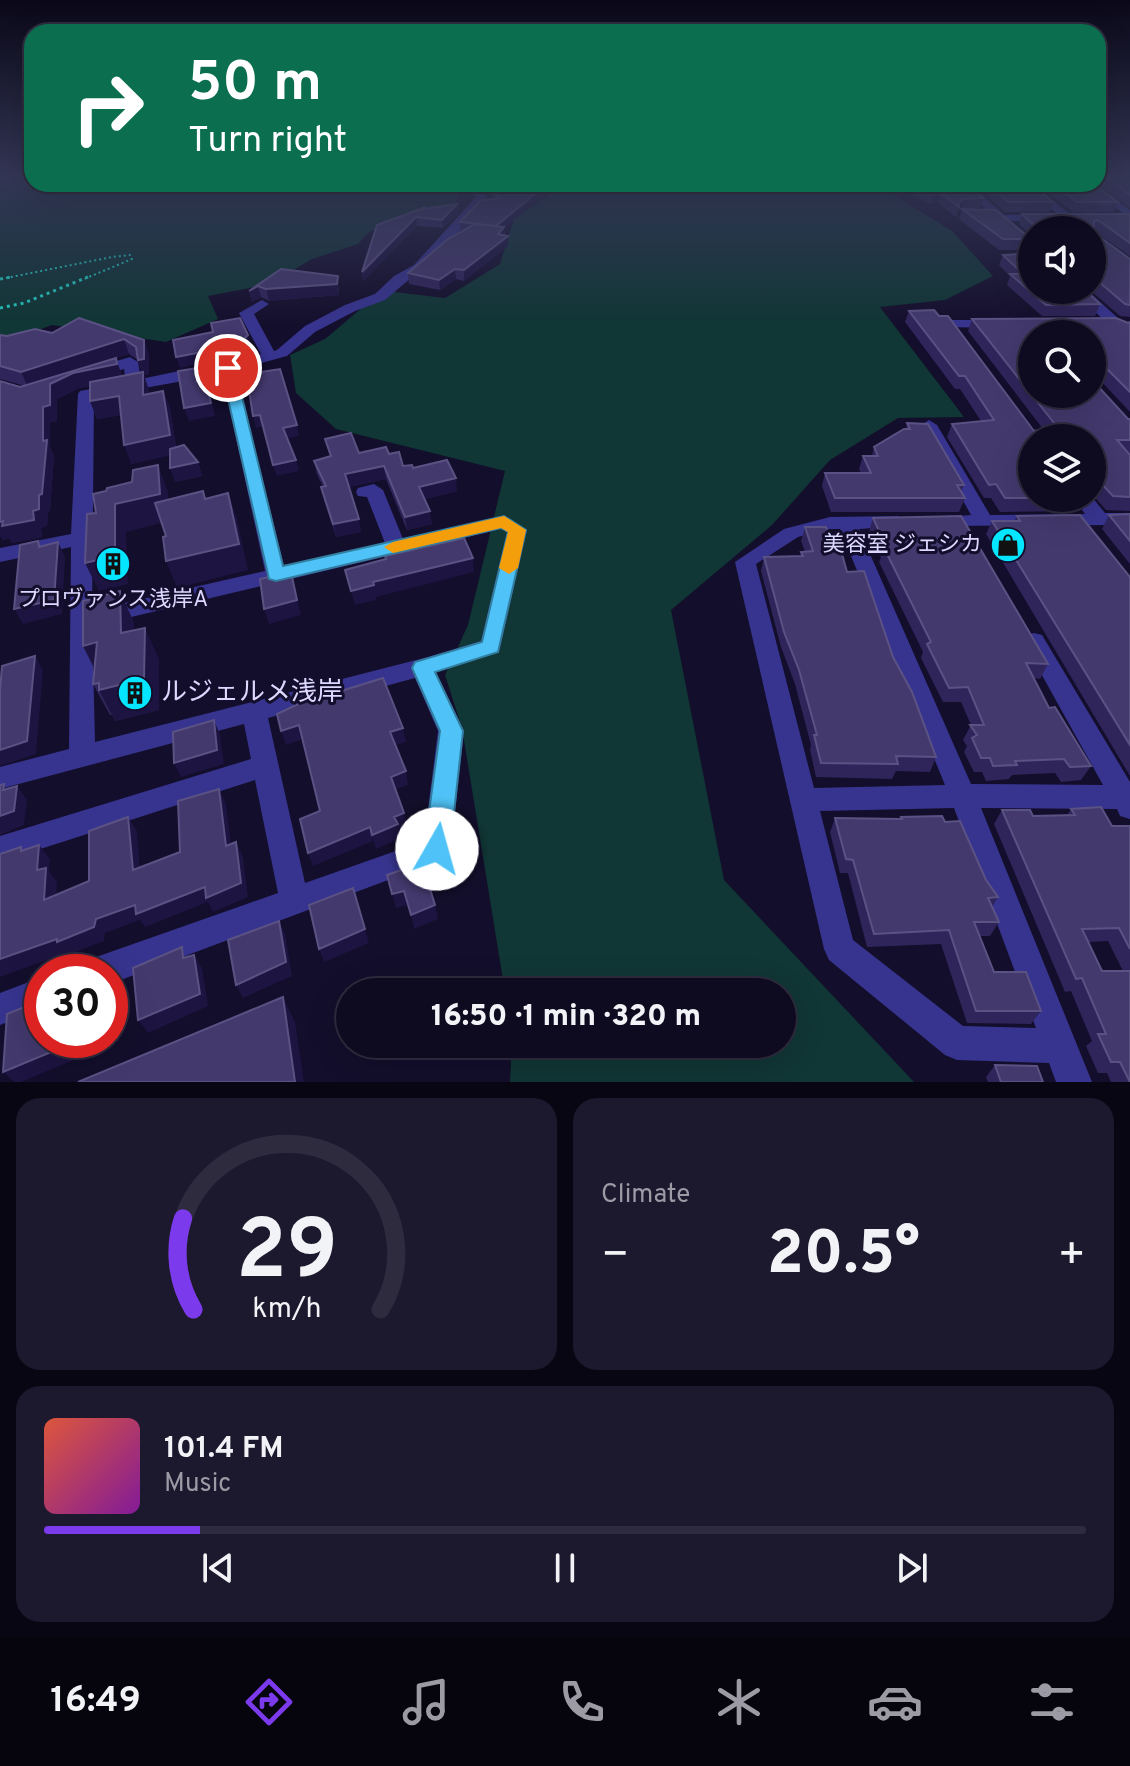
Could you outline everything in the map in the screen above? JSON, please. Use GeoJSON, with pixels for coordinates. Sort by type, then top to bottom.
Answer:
{"type":"FeatureCollection","features":[{"type":"Feature","properties":{"kind":"street"},"geometry":{"type":"LineString","coordinates":[[82,754],[84,620],[81,538],[86,394],[270,358],[339,313],[380,297],[430,258],[460,225]]}},
{"type":"Feature","properties":{"kind":"street"},"geometry":{"type":"LineString","coordinates":[[262,304],[246,313],[270,358]]}},
{"type":"Feature","properties":{"kind":"street"},"geometry":{"type":"LineString","coordinates":[[1098,304],[1123,323],[1130,337]]}},
{"type":"Feature","properties":{"kind":"street"},"geometry":{"type":"LineString","coordinates":[[961,337],[952,324],[1008,324]]}},
{"type":"Feature","properties":{"kind":"street"},"geometry":{"type":"LineString","coordinates":[[84,376],[130,362],[135,386]]}},
{"type":"Feature","properties":{"kind":"street"},"geometry":{"type":"LineString","coordinates":[[228,368],[276,575]]}},
{"type":"Feature","properties":{"kind":"street"},"geometry":{"type":"LineString","coordinates":[[929,425],[975,521],[981,549]]}},
{"type":"Feature","properties":{"kind":"street"},"geometry":{"type":"LineString","coordinates":[[365,492],[374,490],[396,547]]}},
{"type":"Feature","properties":{"kind":"street"},"geometry":{"type":"LineString","coordinates":[[1087,512],[1097,541]]}},
{"type":"Feature","properties":{"kind":"street"},"geometry":{"type":"LineString","coordinates":[[1058,1046],[957,1043],[840,949],[745,562],[791,533],[847,523],[1130,519]]}},
{"type":"Feature","properties":{"kind":"street"},"geometry":{"type":"LineString","coordinates":[[0,778],[82,754],[422,668],[491,646],[517,530],[504,522],[84,620]]}},
{"type":"Feature","properties":{"kind":"street"},"geometry":{"type":"LineString","coordinates":[[847,523],[963,796],[1074,1082]]}},
{"type":"Feature","properties":{"kind":"street"},"geometry":{"type":"LineString","coordinates":[[0,555],[81,538]]}},
{"type":"Feature","properties":{"kind":"street"},"geometry":{"type":"LineString","coordinates":[[1021,618],[1128,800]]}},
{"type":"Feature","properties":{"kind":"street"},"geometry":{"type":"LineString","coordinates":[[128,961],[437,849],[451,731],[422,668]]}},
{"type":"Feature","properties":{"kind":"street"},"geometry":{"type":"LineString","coordinates":[[254,712],[263,766],[294,900]]}},
{"type":"Feature","properties":{"kind":"street"},"geometry":{"type":"LineString","coordinates":[[0,849],[263,766]]}},
{"type":"Feature","properties":{"kind":"street"},"geometry":{"type":"LineString","coordinates":[[805,800],[963,796],[1128,800]]}},
{"type":"Feature","properties":{"kind":"street"},"geometry":{"type":"LineString","coordinates":[[0,1009],[24,1000]]}},
{"type":"Feature","properties":{"kind":"path"},"geometry":{"type":"LineString","coordinates":[[0,279],[112,257],[130,255],[132,259],[24,303],[0,308]]}},
{"type":"Feature","properties":{"kind":"green space"},"geometry":{"type":"Polygon","coordinates":[[[0,225],[382,225],[369,232],[358,244],[312,259],[270,284],[208,296],[218,319],[166,342],[52,325],[0,344],[0,225]]]}},
{"type":"Feature","properties":{"kind":"green space"},"geometry":{"type":"Polygon","coordinates":[[[512,225],[943,225],[952,231],[993,276],[945,300],[880,307],[964,417],[898,418],[830,460],[772,525],[671,610],[724,880],[914,1082],[510,1082],[511,1058],[796,1058],[796,978],[503,978],[462,728],[445,675],[468,625],[505,471],[336,429],[296,393],[290,355],[325,339],[363,307],[394,292],[445,298],[500,264],[512,225]]]}},
{"type":"Feature","properties":{"kind":"building"},"geometry":{"type":"Polygon","coordinates":[[[377,225],[408,225],[362,272],[377,225]]]}},
{"type":"Feature","properties":{"kind":"building"},"geometry":{"type":"Polygon","coordinates":[[[472,225],[504,227],[498,234],[508,236],[464,270],[455,269],[439,280],[408,273],[448,239],[472,225]]]}},
{"type":"Feature","properties":{"kind":"building"},"geometry":{"type":"Polygon","coordinates":[[[985,225],[1015,225],[1018,228],[1018,239],[1003,239],[985,225]]]}},
{"type":"Feature","properties":{"kind":"building"},"geometry":{"type":"Polygon","coordinates":[[[1106,225],[1130,225],[1130,243],[1106,226],[1106,225]]]}},
{"type":"Feature","properties":{"kind":"building"},"geometry":{"type":"Polygon","coordinates":[[[1106,241],[1130,259],[1130,305],[1106,288],[1106,241]]]}},
{"type":"Feature","properties":{"kind":"building"},"geometry":{"type":"Polygon","coordinates":[[[1018,254],[1018,269],[1003,255],[1018,254]]]}},
{"type":"Feature","properties":{"kind":"building"},"geometry":{"type":"Polygon","coordinates":[[[281,269],[338,276],[337,284],[266,289],[258,286],[249,291],[281,269]]]}},
{"type":"Feature","properties":{"kind":"building"},"geometry":{"type":"Polygon","coordinates":[[[934,310],[939,316],[948,316],[1029,424],[1018,424],[1018,498],[1005,498],[996,484],[989,485],[952,424],[994,420],[965,376],[959,376],[909,311],[934,310]]]}},
{"type":"Feature","properties":{"kind":"building"},"geometry":{"type":"Polygon","coordinates":[[[79,318],[144,340],[144,359],[138,360],[136,347],[124,339],[21,372],[0,366],[0,335],[35,329],[52,333],[79,318]]]}},
{"type":"Feature","properties":{"kind":"building"},"geometry":{"type":"Polygon","coordinates":[[[240,318],[248,335],[238,345],[176,357],[173,340],[213,332],[211,323],[240,318]]]}},
{"type":"Feature","properties":{"kind":"building"},"geometry":{"type":"Polygon","coordinates":[[[1116,318],[1130,322],[1130,392],[1106,368],[1106,320],[1018,320],[1018,377],[972,319],[1116,318]]]}},
{"type":"Feature","properties":{"kind":"building"},"geometry":{"type":"Polygon","coordinates":[[[116,358],[117,364],[73,373],[50,384],[50,405],[43,407],[43,441],[47,440],[39,509],[33,511],[34,520],[2,526],[0,381],[20,387],[116,358]]]}},
{"type":"Feature","properties":{"kind":"building"},"geometry":{"type":"Polygon","coordinates":[[[204,367],[204,374],[196,382],[205,378],[211,403],[184,408],[178,371],[204,367]]]}},
{"type":"Feature","properties":{"kind":"building"},"geometry":{"type":"Polygon","coordinates":[[[280,369],[297,425],[283,428],[296,460],[273,465],[260,415],[253,416],[248,384],[255,382],[254,373],[280,369]]]}},
{"type":"Feature","properties":{"kind":"building"},"geometry":{"type":"Polygon","coordinates":[[[143,372],[143,395],[163,391],[170,435],[124,445],[119,396],[90,401],[90,382],[143,372]]]}},
{"type":"Feature","properties":{"kind":"building"},"geometry":{"type":"Polygon","coordinates":[[[1106,395],[1130,419],[1130,440],[1117,440],[1130,455],[1130,497],[1113,496],[1106,489],[1106,424],[1054,424],[1042,408],[1106,408],[1106,395]]]}},
{"type":"Feature","properties":{"kind":"building"},"geometry":{"type":"Polygon","coordinates":[[[907,423],[928,424],[964,485],[957,485],[965,498],[835,498],[825,473],[871,473],[863,456],[878,456],[874,447],[904,429],[910,429],[907,423]]]}},
{"type":"Feature","properties":{"kind":"building"},"geometry":{"type":"Polygon","coordinates":[[[351,433],[359,453],[386,447],[389,454],[399,452],[403,466],[412,465],[413,468],[447,460],[456,478],[419,487],[430,511],[405,517],[384,466],[345,474],[359,519],[333,524],[321,487],[326,486],[314,461],[331,456],[325,439],[351,433]]]}},
{"type":"Feature","properties":{"kind":"building"},"geometry":{"type":"Polygon","coordinates":[[[184,445],[198,462],[170,468],[170,449],[184,445]]]}},
{"type":"Feature","properties":{"kind":"building"},"geometry":{"type":"Polygon","coordinates":[[[158,465],[160,494],[115,504],[115,556],[85,563],[87,514],[96,513],[93,494],[132,482],[133,470],[158,465]]]}},
{"type":"Feature","properties":{"kind":"building"},"geometry":{"type":"Polygon","coordinates":[[[203,491],[205,499],[228,493],[239,544],[166,561],[163,537],[166,536],[155,503],[203,491]]]}},
{"type":"Feature","properties":{"kind":"building"},"geometry":{"type":"Polygon","coordinates":[[[1130,514],[1130,541],[1109,515],[1130,514]]]}},
{"type":"Feature","properties":{"kind":"building"},"geometry":{"type":"Polygon","coordinates":[[[1080,515],[1130,577],[1130,745],[992,521],[1020,521],[1017,516],[1080,515]]]}},
{"type":"Feature","properties":{"kind":"building"},"geometry":{"type":"Polygon","coordinates":[[[961,516],[1048,664],[1026,663],[1049,708],[1055,707],[1091,766],[1070,767],[1064,759],[1015,761],[1017,765],[993,766],[990,758],[981,758],[972,738],[977,735],[970,725],[984,725],[968,687],[949,688],[873,518],[961,516]]]}},
{"type":"Feature","properties":{"kind":"building"},"geometry":{"type":"Polygon","coordinates":[[[805,527],[826,527],[832,543],[839,543],[847,572],[864,571],[893,657],[912,692],[936,757],[896,756],[898,764],[821,763],[814,735],[817,735],[764,557],[803,556],[801,552],[813,551],[805,527]]]}},
{"type":"Feature","properties":{"kind":"building"},"geometry":{"type":"Polygon","coordinates":[[[464,538],[473,558],[373,582],[374,585],[351,591],[345,570],[386,559],[385,556],[464,538]]]}},
{"type":"Feature","properties":{"kind":"building"},"geometry":{"type":"Polygon","coordinates":[[[38,541],[39,547],[58,542],[54,600],[14,609],[20,545],[38,541]]]}},
{"type":"Feature","properties":{"kind":"building"},"geometry":{"type":"Polygon","coordinates":[[[291,572],[297,600],[264,609],[260,579],[291,572]]]}},
{"type":"Feature","properties":{"kind":"building"},"geometry":{"type":"Polygon","coordinates":[[[120,591],[121,633],[145,628],[144,679],[99,690],[99,683],[93,684],[97,642],[83,646],[83,601],[120,591]]]}},
{"type":"Feature","properties":{"kind":"building"},"geometry":{"type":"Polygon","coordinates":[[[35,656],[27,741],[0,750],[2,666],[35,656]]]}},
{"type":"Feature","properties":{"kind":"building"},"geometry":{"type":"Polygon","coordinates":[[[383,678],[403,728],[390,732],[406,771],[391,777],[404,813],[394,817],[398,824],[372,835],[370,827],[308,853],[300,819],[320,811],[299,725],[281,731],[277,714],[296,705],[383,678]]]}},
{"type":"Feature","properties":{"kind":"building"},"geometry":{"type":"Polygon","coordinates":[[[214,720],[217,750],[174,763],[173,732],[214,720]]]}},
{"type":"Feature","properties":{"kind":"building"},"geometry":{"type":"Polygon","coordinates":[[[4,784],[3,790],[17,786],[14,811],[0,816],[0,785],[4,784]]]}},
{"type":"Feature","properties":{"kind":"building"},"geometry":{"type":"Polygon","coordinates":[[[219,789],[226,846],[236,842],[241,883],[206,898],[205,887],[136,914],[135,905],[96,919],[94,927],[57,942],[57,939],[0,959],[0,854],[39,845],[37,870],[46,868],[44,900],[89,881],[89,831],[128,817],[133,870],[180,852],[178,801],[219,789]]]}},
{"type":"Feature","properties":{"kind":"building"},"geometry":{"type":"Polygon","coordinates":[[[1101,807],[1112,826],[1130,826],[1130,949],[1119,928],[1082,929],[1102,971],[1130,971],[1130,1082],[1120,1062],[1111,1062],[1098,1034],[1106,1034],[1082,978],[1076,979],[1002,810],[1030,810],[1033,816],[1075,815],[1071,809],[1101,807]]]}},
{"type":"Feature","properties":{"kind":"building"},"geometry":{"type":"Polygon","coordinates":[[[942,816],[945,822],[960,821],[986,880],[998,897],[988,898],[999,922],[974,922],[994,972],[1026,972],[1041,1011],[976,1011],[949,930],[874,934],[853,860],[846,859],[835,818],[942,816]]]}},
{"type":"Feature","properties":{"kind":"building"},"geometry":{"type":"Polygon","coordinates":[[[422,863],[435,905],[411,915],[404,891],[392,894],[387,875],[422,863]]]}},
{"type":"Feature","properties":{"kind":"building"},"geometry":{"type":"Polygon","coordinates":[[[353,888],[365,929],[319,949],[309,905],[353,888]]]}},
{"type":"Feature","properties":{"kind":"building"},"geometry":{"type":"Polygon","coordinates":[[[279,921],[286,962],[236,985],[228,940],[279,921]]]}},
{"type":"Feature","properties":{"kind":"building"},"geometry":{"type":"Polygon","coordinates":[[[182,947],[183,958],[194,955],[200,994],[138,1020],[133,968],[182,947]]]}},
{"type":"Feature","properties":{"kind":"building"},"geometry":{"type":"Polygon","coordinates":[[[283,997],[295,1082],[78,1082],[283,997]]]}},
{"type":"Feature","properties":{"kind":"building"},"geometry":{"type":"Polygon","coordinates":[[[24,1007],[24,1058],[37,1058],[3,1072],[7,1014],[24,1007]]]}},
{"type":"Feature","properties":{"kind":"building"},"geometry":{"type":"Polygon","coordinates":[[[995,1065],[1037,1066],[1043,1082],[1001,1082],[995,1065]]]}},
{"type":"Feature","properties":{"kind":"slow traffic"},"geometry":{"type":"LineString","coordinates":[[393,547],[504,522],[517,530],[509,568]]}},
{"type":"Feature","properties":{"kind":"place","name":"美容室 ジェシカ"},"geometry":{"type":"Point","coordinates":[1008,545]}},
{"type":"Feature","properties":{"kind":"place","name":"プロヴァンス浅岸A"},"geometry":{"type":"Point","coordinates":[113,564]}},
{"type":"Feature","properties":{"kind":"place","name":"ルジェルメ浅岸"},"geometry":{"type":"Point","coordinates":[135,693]}},
{"type":"Feature","properties":{"kind":"route"},"geometry":{"type":"LineString","coordinates":[[228,368],[276,575],[504,522],[517,530],[491,646],[422,668],[451,731],[437,849]]}}]}
